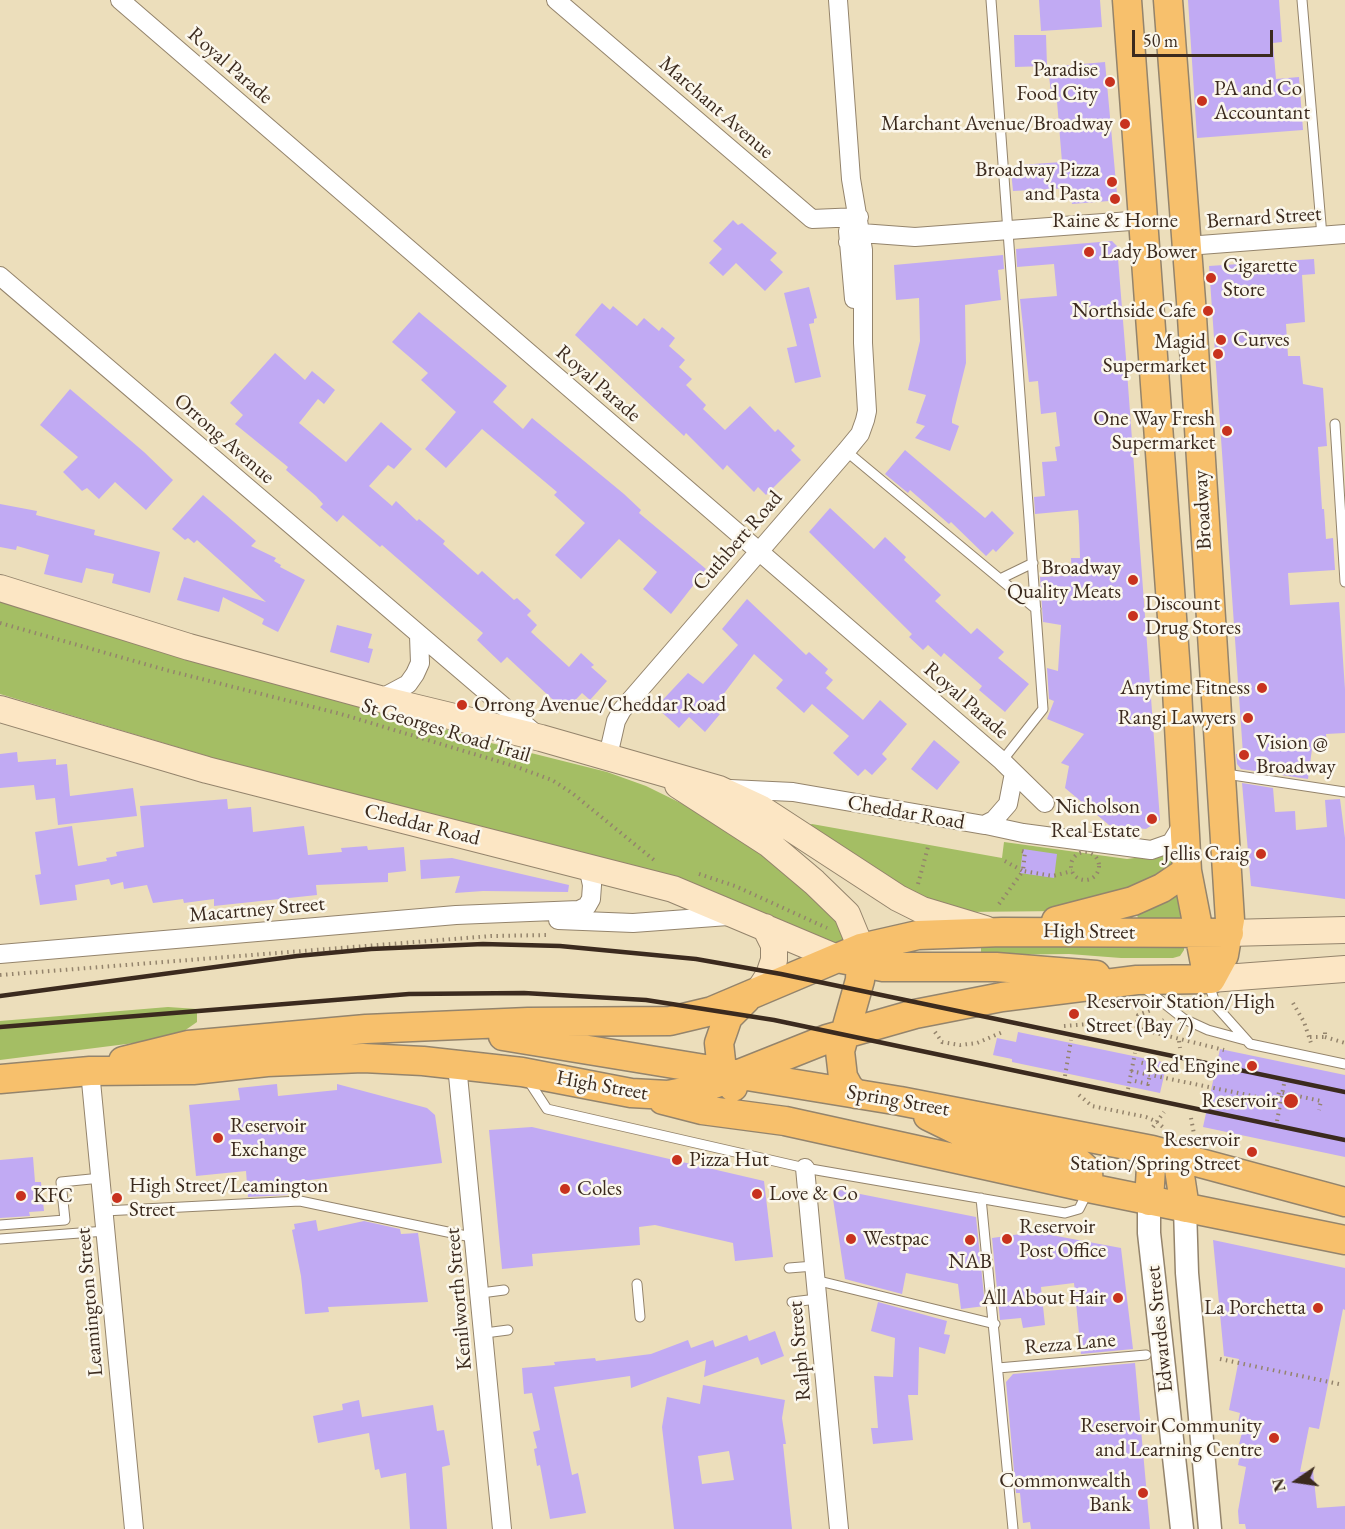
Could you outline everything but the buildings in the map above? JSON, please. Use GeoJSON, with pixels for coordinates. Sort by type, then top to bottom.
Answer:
{"type":"FeatureCollection","features":[{"type":"Feature","properties":{"kind":"main road","name":"Broadway"},"geometry":{"type":"LineString","coordinates":[[1127,0],[1177,691],[1187,871],[1209,979]]}},
{"type":"Feature","properties":{"kind":"main road","name":"Broadway"},"geometry":{"type":"LineString","coordinates":[[1168,0],[1187,246],[1229,933],[1224,955],[1209,979]]}},
{"type":"Feature","properties":{"kind":"main road"},"geometry":{"type":"LineString","coordinates":[[1144,220],[1185,217]]}},
{"type":"Feature","properties":{"kind":"main road"},"geometry":{"type":"LineString","coordinates":[[1146,250],[1187,246]]}},
{"type":"Feature","properties":{"kind":"main road","name":"Cheddar Road"},"geometry":{"type":"LineString","coordinates":[[0,588],[189,647],[380,699],[541,738],[719,789],[760,808],[898,898],[947,919],[1006,932]]}},
{"type":"Feature","properties":{"kind":"main road"},"geometry":{"type":"LineString","coordinates":[[1177,691],[1214,688]]}},
{"type":"Feature","properties":{"kind":"main road","name":"Cheddar Road"},"geometry":{"type":"LineString","coordinates":[[0,709],[207,770],[673,889],[765,927],[853,948]]}},
{"type":"Feature","properties":{"kind":"main road","name":"Cheddar Road"},"geometry":{"type":"LineString","coordinates":[[660,773],[769,844],[829,895],[853,948]]}},
{"type":"Feature","properties":{"kind":"main road"},"geometry":{"type":"LineString","coordinates":[[1006,932],[1126,904],[1162,888],[1187,871]]}},
{"type":"Feature","properties":{"kind":"main road"},"geometry":{"type":"LineString","coordinates":[[765,927],[774,945],[774,960],[769,975],[755,993],[731,1013],[723,1029],[718,1052],[741,1096],[777,1119]]}},
{"type":"Feature","properties":{"kind":"main road","name":"High Street"},"geometry":{"type":"LineString","coordinates":[[90,1071],[188,1045],[366,1029],[528,1022],[670,1021],[705,1013],[853,948],[918,935],[1006,932],[1229,933],[1345,930]]}},
{"type":"Feature","properties":{"kind":"main road"},"geometry":{"type":"LineString","coordinates":[[853,948],[860,980],[843,1034],[840,1066],[844,1081],[856,1094]]}},
{"type":"Feature","properties":{"kind":"main road","name":"High Street"},"geometry":{"type":"LineString","coordinates":[[853,948],[912,968],[1042,969],[1143,986]]}},
{"type":"Feature","properties":{"kind":"main road","name":"High Street"},"geometry":{"type":"LineString","coordinates":[[0,1079],[90,1071],[193,1070],[267,1062],[347,1058],[522,1072],[631,1093],[677,1094],[843,1034],[915,1014],[984,1000],[1345,969]]}},
{"type":"Feature","properties":{"kind":"main road","name":"Spring Street"},"geometry":{"type":"LineString","coordinates":[[445,1027],[588,1048],[729,1076],[1168,1144],[1345,1202]]}},
{"type":"Feature","properties":{"kind":"main road","name":"Spring Street"},"geometry":{"type":"LineString","coordinates":[[631,1093],[702,1110],[777,1119],[1149,1201],[1345,1240]]}},
{"type":"Feature","properties":{"kind":"main road"},"geometry":{"type":"LineString","coordinates":[[900,1101],[973,1138],[1079,1163],[1088,1171],[1089,1188]]}},
{"type":"Feature","properties":{"kind":"main road"},"geometry":{"type":"LineString","coordinates":[[1149,1201],[1168,1144]]}},
{"type":"Feature","properties":{"kind":"main road"},"geometry":{"type":"LineString","coordinates":[[1168,1144],[1185,1208]]}},
{"type":"Feature","properties":{"kind":"street","name":"Royal Parade"},"geometry":{"type":"LineString","coordinates":[[120,0],[1008,767],[1045,803]]}},
{"type":"Feature","properties":{"kind":"street","name":"Marchant Avenue"},"geometry":{"type":"LineString","coordinates":[[556,0],[812,219],[856,232],[915,237],[1144,220]]}},
{"type":"Feature","properties":{"kind":"street","name":"Cuthbert Road"},"geometry":{"type":"LineString","coordinates":[[608,756],[615,725],[622,710],[860,434],[867,411],[863,343],[854,301],[856,232],[838,0]]}},
{"type":"Feature","properties":{"kind":"street","name":"Bernard Street"},"geometry":{"type":"LineString","coordinates":[[1187,246],[1345,234]]}},
{"type":"Feature","properties":{"kind":"street","name":"Orrong Avenue"},"geometry":{"type":"LineString","coordinates":[[0,276],[541,738]]}},
{"type":"Feature","properties":{"kind":"street"},"geometry":{"type":"LineString","coordinates":[[380,699],[408,684],[415,674],[420,663],[419,636]]}},
{"type":"Feature","properties":{"kind":"street","name":"Cheddar Road"},"geometry":{"type":"LineString","coordinates":[[987,825],[1008,804],[1008,767]]}},
{"type":"Feature","properties":{"kind":"street","name":"Cheddar Road"},"geometry":{"type":"LineString","coordinates":[[719,789],[793,792],[970,825],[987,825],[1023,833],[1151,849],[1171,843],[1184,820]]}},
{"type":"Feature","properties":{"kind":"street","name":"Macartney Street"},"geometry":{"type":"LineString","coordinates":[[0,954],[446,916],[518,914],[585,908],[592,890],[588,867]]}},
{"type":"Feature","properties":{"kind":"street","name":"Macartney Street"},"geometry":{"type":"LineString","coordinates":[[518,914],[605,923],[656,922],[708,915],[737,917]]}},
{"type":"Feature","properties":{"kind":"street","name":"Kenilworth Street"},"geometry":{"type":"LineString","coordinates":[[457,1065],[476,1238],[502,1529]]}},
{"type":"Feature","properties":{"kind":"street","name":"Leamington Street"},"geometry":{"type":"LineString","coordinates":[[90,1071],[134,1529]]}},
{"type":"Feature","properties":{"kind":"street","name":"Ralph Street"},"geometry":{"type":"LineString","coordinates":[[805,1168],[840,1529]]}},
{"type":"Feature","properties":{"kind":"street","name":"Edwardes Street"},"geometry":{"type":"LineString","coordinates":[[1149,1201],[1149,1233],[1182,1529]]}},
{"type":"Feature","properties":{"kind":"street","name":"Edwardes Street"},"geometry":{"type":"LineString","coordinates":[[1185,1208],[1186,1263],[1210,1529]]}},
{"type":"Feature","properties":{"kind":"lane"},"geometry":{"type":"LineString","coordinates":[[991,0],[1043,709],[1008,767]]}},
{"type":"Feature","properties":{"kind":"lane"},"geometry":{"type":"LineString","coordinates":[[1302,0],[1322,236]]}},
{"type":"Feature","properties":{"kind":"lane"},"geometry":{"type":"LineString","coordinates":[[1335,424],[1345,582]]}},
{"type":"Feature","properties":{"kind":"lane"},"geometry":{"type":"LineString","coordinates":[[846,451],[1036,609]]}},
{"type":"Feature","properties":{"kind":"lane"},"geometry":{"type":"LineString","coordinates":[[1000,579],[1033,563]]}},
{"type":"Feature","properties":{"kind":"lane"},"geometry":{"type":"LineString","coordinates":[[1221,774],[1345,792]]}},
{"type":"Feature","properties":{"kind":"lane"},"geometry":{"type":"LineString","coordinates":[[1209,979],[1216,1006],[1247,1041]]}},
{"type":"Feature","properties":{"kind":"lane"},"geometry":{"type":"LineString","coordinates":[[1143,986],[1184,1019],[1208,1030],[1345,1064]]}},
{"type":"Feature","properties":{"kind":"lane"},"geometry":{"type":"LineString","coordinates":[[522,1072],[547,1108],[805,1168],[1069,1213],[1079,1209],[1089,1188]]}},
{"type":"Feature","properties":{"kind":"lane"},"geometry":{"type":"LineString","coordinates":[[0,1225],[65,1220],[61,1182],[101,1178]]}},
{"type":"Feature","properties":{"kind":"lane"},"geometry":{"type":"LineString","coordinates":[[981,1198],[995,1324],[1013,1529]]}},
{"type":"Feature","properties":{"kind":"lane"},"geometry":{"type":"LineString","coordinates":[[104,1211],[300,1202],[476,1238]]}},
{"type":"Feature","properties":{"kind":"lane"},"geometry":{"type":"LineString","coordinates":[[0,1239],[105,1231]]}},
{"type":"Feature","properties":{"kind":"lane"},"geometry":{"type":"LineString","coordinates":[[789,1268],[815,1273],[995,1324]]}},
{"type":"Feature","properties":{"kind":"lane"},"geometry":{"type":"LineString","coordinates":[[637,1284],[640,1317]]}},
{"type":"Feature","properties":{"kind":"lane"},"geometry":{"type":"LineString","coordinates":[[481,1293],[504,1290]]}},
{"type":"Feature","properties":{"kind":"lane"},"geometry":{"type":"LineString","coordinates":[[792,1302],[817,1299]]}},
{"type":"Feature","properties":{"kind":"lane"},"geometry":{"type":"LineString","coordinates":[[485,1333],[508,1330]]}},
{"type":"Feature","properties":{"kind":"lane","name":"Rezza Lane"},"geometry":{"type":"LineString","coordinates":[[998,1368],[1146,1355]]}},
{"type":"Feature","properties":{"kind":"path","name":"St Georges Road Trail"},"geometry":{"type":"LineString","coordinates":[[0,624],[165,670],[341,714],[514,766],[552,780],[572,793],[650,858],[661,862]]}},
{"type":"Feature","properties":{"kind":"path"},"geometry":{"type":"LineString","coordinates":[[915,890],[928,847]]}},
{"type":"Feature","properties":{"kind":"path"},"geometry":{"type":"LineString","coordinates":[[999,904],[1023,871],[1025,852],[1018,850]]}},
{"type":"Feature","properties":{"kind":"path"},"geometry":{"type":"LineString","coordinates":[[1081,852],[1091,853],[1098,861],[1098,872],[1089,880],[1078,878],[1072,871],[1072,861],[1081,852]]}},
{"type":"Feature","properties":{"kind":"path"},"geometry":{"type":"LineString","coordinates":[[1003,860],[1023,871],[1053,876],[1072,871]]}},
{"type":"Feature","properties":{"kind":"path"},"geometry":{"type":"LineString","coordinates":[[693,872],[735,886],[829,929],[853,948]]}},
{"type":"Feature","properties":{"kind":"path"},"geometry":{"type":"LineString","coordinates":[[1136,1028],[1138,1015],[1152,1010],[1143,986]]}},
{"type":"Feature","properties":{"kind":"path"},"geometry":{"type":"LineString","coordinates":[[1293,1003],[1310,1036],[1313,1057]]}},
{"type":"Feature","properties":{"kind":"path"},"geometry":{"type":"LineString","coordinates":[[1067,1026],[1107,1023],[1148,1030],[1179,1041],[1180,1048]]}},
{"type":"Feature","properties":{"kind":"path"},"geometry":{"type":"LineString","coordinates":[[935,1033],[942,1042],[965,1045],[1005,1031]]}},
{"type":"Feature","properties":{"kind":"path"},"geometry":{"type":"LineString","coordinates":[[1310,1036],[1325,1035],[1345,1043]]}},
{"type":"Feature","properties":{"kind":"path"},"geometry":{"type":"LineString","coordinates":[[1065,1076],[1071,1040]]}},
{"type":"Feature","properties":{"kind":"path"},"geometry":{"type":"LineString","coordinates":[[1212,1054],[1216,1049]]}},
{"type":"Feature","properties":{"kind":"path"},"geometry":{"type":"LineString","coordinates":[[1128,1089],[1135,1053]]}},
{"type":"Feature","properties":{"kind":"path"},"geometry":{"type":"LineString","coordinates":[[1135,1081],[1148,1084],[1152,1065],[1138,1062]]}},
{"type":"Feature","properties":{"kind":"path"},"geometry":{"type":"LineString","coordinates":[[1131,1071],[1278,1102]]}},
{"type":"Feature","properties":{"kind":"path"},"geometry":{"type":"LineString","coordinates":[[1278,1102],[1284,1084]]}},
{"type":"Feature","properties":{"kind":"path"},"geometry":{"type":"LineString","coordinates":[[1276,1121],[1279,1092],[1321,1101],[1319,1110]]}},
{"type":"Feature","properties":{"kind":"path"},"geometry":{"type":"LineString","coordinates":[[1079,1095],[1092,1106],[1157,1122],[1168,1144],[1191,1118]]}},
{"type":"Feature","properties":{"kind":"path"},"geometry":{"type":"LineString","coordinates":[[1157,1122],[1164,1112]]}},
{"type":"Feature","properties":{"kind":"path"},"geometry":{"type":"LineString","coordinates":[[1220,1359],[1339,1384]]}},
{"type":"Feature","properties":{"kind":"green space"},"geometry":{"type":"Polygon","coordinates":[[[0,595],[487,742],[607,772],[646,786],[707,816],[764,854],[831,912],[845,940],[839,944],[825,941],[0,694],[0,595]]]}},
{"type":"Feature","properties":{"kind":"green space"},"geometry":{"type":"Polygon","coordinates":[[[809,825],[1002,858],[1004,842],[1127,859],[1172,853],[1174,860],[1170,874],[1063,911],[962,912],[920,897],[889,880],[809,825]]]}},
{"type":"Feature","properties":{"kind":"green space"},"geometry":{"type":"Polygon","coordinates":[[[1176,888],[1183,922],[1138,919],[1136,909],[1176,888]]]}},
{"type":"Feature","properties":{"kind":"green space"},"geometry":{"type":"Polygon","coordinates":[[[981,941],[1184,947],[1184,950],[1180,956],[1173,958],[1121,958],[1069,954],[981,955],[981,941]]]}},
{"type":"Feature","properties":{"kind":"green space"},"geometry":{"type":"Polygon","coordinates":[[[168,1007],[197,1009],[197,1022],[174,1038],[0,1060],[0,1021],[168,1007]]]}},
{"type":"Feature","properties":{"kind":"railway"},"geometry":{"type":"LineString","coordinates":[[0,996],[297,956],[371,949],[483,944],[560,946],[696,959],[781,974],[1345,1092]]}},
{"type":"Feature","properties":{"kind":"railway"},"geometry":{"type":"LineString","coordinates":[[0,1027],[409,994],[524,993],[646,1000],[774,1020],[1345,1140]]}},
{"type":"Feature","properties":{"kind":"place","name":"Paradise Food City"},"geometry":{"type":"Point","coordinates":[1110,82]}},
{"type":"Feature","properties":{"kind":"place","name":"PA and Co Accountant"},"geometry":{"type":"Point","coordinates":[1202,101]}},
{"type":"Feature","properties":{"kind":"place","name":"Marchant Avenue/Broadway"},"geometry":{"type":"Point","coordinates":[1125,124]}},
{"type":"Feature","properties":{"kind":"place","name":"Broadway Pizza and Pasta"},"geometry":{"type":"Point","coordinates":[1112,182]}},
{"type":"Feature","properties":{"kind":"place","name":"Raine & Horne"},"geometry":{"type":"Point","coordinates":[1115,199]}},
{"type":"Feature","properties":{"kind":"place","name":"Lady Bower"},"geometry":{"type":"Point","coordinates":[1089,252]}},
{"type":"Feature","properties":{"kind":"place","name":"Cigarette Store"},"geometry":{"type":"Point","coordinates":[1211,278]}},
{"type":"Feature","properties":{"kind":"place","name":"Northside Cafe"},"geometry":{"type":"Point","coordinates":[1208,311]}},
{"type":"Feature","properties":{"kind":"place","name":"Curves"},"geometry":{"type":"Point","coordinates":[1221,340]}},
{"type":"Feature","properties":{"kind":"place","name":"Magid Supermarket"},"geometry":{"type":"Point","coordinates":[1218,354]}},
{"type":"Feature","properties":{"kind":"place","name":"One Way Fresh Supermarket"},"geometry":{"type":"Point","coordinates":[1227,431]}},
{"type":"Feature","properties":{"kind":"place","name":"Broadway Quality Meats"},"geometry":{"type":"Point","coordinates":[1133,580]}},
{"type":"Feature","properties":{"kind":"place","name":"Discount Drug Stores"},"geometry":{"type":"Point","coordinates":[1133,616]}},
{"type":"Feature","properties":{"kind":"place","name":"Anytime Fitness"},"geometry":{"type":"Point","coordinates":[1262,688]}},
{"type":"Feature","properties":{"kind":"place","name":"Orrong Avenue/Cheddar Road"},"geometry":{"type":"Point","coordinates":[462,705]}},
{"type":"Feature","properties":{"kind":"place","name":"Rangi Lawyers"},"geometry":{"type":"Point","coordinates":[1248,718]}},
{"type":"Feature","properties":{"kind":"place","name":"Vision @ Broadway"},"geometry":{"type":"Point","coordinates":[1244,755]}},
{"type":"Feature","properties":{"kind":"place","name":"Nicholson Real Estate"},"geometry":{"type":"Point","coordinates":[1152,819]}},
{"type":"Feature","properties":{"kind":"place","name":"Jellis Craig"},"geometry":{"type":"Point","coordinates":[1261,854]}},
{"type":"Feature","properties":{"kind":"place","name":"Reservoir Station/High Street (Bay 7)"},"geometry":{"type":"Point","coordinates":[1074,1014]}},
{"type":"Feature","properties":{"kind":"place","name":"Red Engine"},"geometry":{"type":"Point","coordinates":[1252,1066]}},
{"type":"Feature","properties":{"kind":"place","name":"Reservoir"},"geometry":{"type":"Point","coordinates":[1291,1101]}},
{"type":"Feature","properties":{"kind":"place","name":"Reservoir Exchange"},"geometry":{"type":"Point","coordinates":[218,1138]}},
{"type":"Feature","properties":{"kind":"place","name":"Reservoir Station/Spring Street"},"geometry":{"type":"Point","coordinates":[1252,1152]}},
{"type":"Feature","properties":{"kind":"place","name":"Pizza Hut"},"geometry":{"type":"Point","coordinates":[677,1160]}},
{"type":"Feature","properties":{"kind":"place","name":"Coles"},"geometry":{"type":"Point","coordinates":[565,1189]}},
{"type":"Feature","properties":{"kind":"place","name":"Love & Co"},"geometry":{"type":"Point","coordinates":[757,1194]}},
{"type":"Feature","properties":{"kind":"place","name":"KFC"},"geometry":{"type":"Point","coordinates":[21,1196]}},
{"type":"Feature","properties":{"kind":"place","name":"High Street/Leamington Street"},"geometry":{"type":"Point","coordinates":[117,1198]}},
{"type":"Feature","properties":{"kind":"place","name":"Westpac"},"geometry":{"type":"Point","coordinates":[851,1239]}},
{"type":"Feature","properties":{"kind":"place","name":"Reservoir Post Office"},"geometry":{"type":"Point","coordinates":[1007,1239]}},
{"type":"Feature","properties":{"kind":"place","name":"NAB"},"geometry":{"type":"Point","coordinates":[970,1240]}},
{"type":"Feature","properties":{"kind":"place","name":"All About Hair"},"geometry":{"type":"Point","coordinates":[1118,1298]}},
{"type":"Feature","properties":{"kind":"place","name":"La Porchetta"},"geometry":{"type":"Point","coordinates":[1318,1308]}},
{"type":"Feature","properties":{"kind":"place","name":"Reservoir Community and Learning Centre"},"geometry":{"type":"Point","coordinates":[1274,1438]}},
{"type":"Feature","properties":{"kind":"place","name":"Commonwealth Bank"},"geometry":{"type":"Point","coordinates":[1143,1493]}}]}
